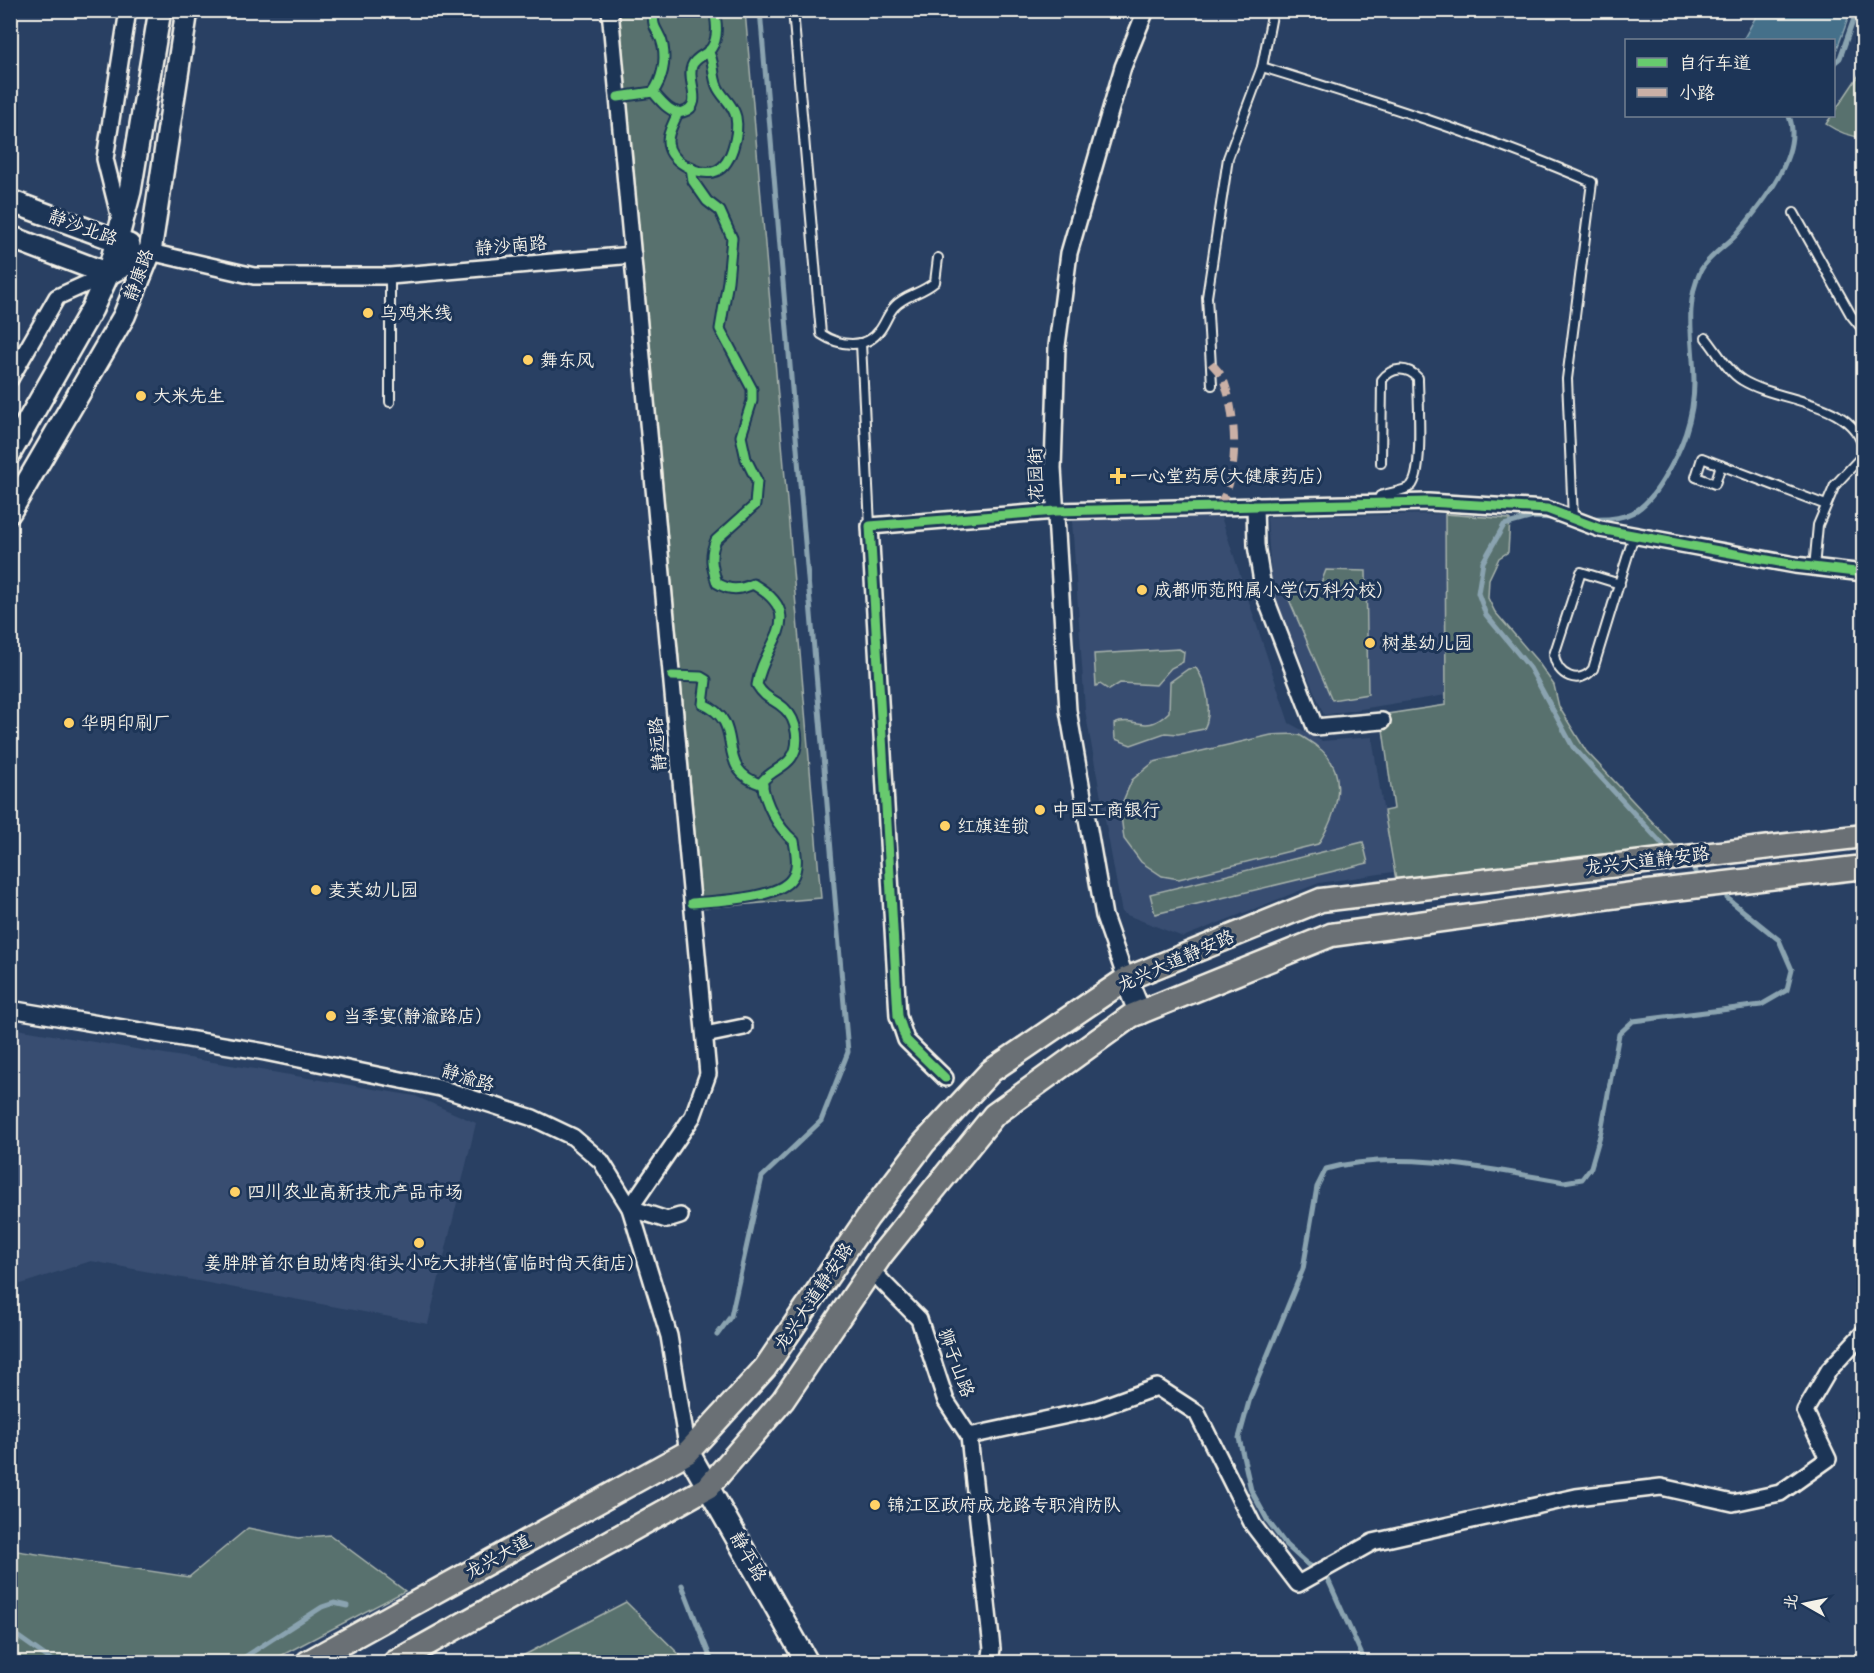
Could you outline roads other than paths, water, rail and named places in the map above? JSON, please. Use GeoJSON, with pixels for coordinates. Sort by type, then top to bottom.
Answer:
{"type":"FeatureCollection","features":[{"type":"Feature","properties":{"kind":"main road","name":"静康路"},"geometry":{"type":"LineString","coordinates":[[10,453],[92,309],[108,274],[130,191],[160,10]]}},
{"type":"Feature","properties":{"kind":"main road","name":"静康路"},"geometry":{"type":"LineString","coordinates":[[10,512],[124,316],[150,252],[187,10]]}},
{"type":"Feature","properties":{"kind":"main road","name":"静沙北路"},"geometry":{"type":"LineString","coordinates":[[10,201],[119,232],[150,252],[108,274],[10,237]]}},
{"type":"Feature","properties":{"kind":"main road","name":"龙兴大道静安路"},"geometry":{"type":"LineString","coordinates":[[688,1452],[765,1368],[868,1217],[924,1143],[992,1071],[1126,979],[1321,900],[1863,836]]}},
{"type":"Feature","properties":{"kind":"main road","name":"龙兴大道静安路"},"geometry":{"type":"LineString","coordinates":[[708,1487],[783,1400],[871,1270],[994,1115],[1131,1016],[1331,935],[1640,893],[1863,867]]}},
{"type":"Feature","properties":{"kind":"main road"},"geometry":{"type":"LineString","coordinates":[[1126,979],[1140,1013]]}},
{"type":"Feature","properties":{"kind":"main road","name":"静平路"},"geometry":{"type":"LineString","coordinates":[[688,1452],[807,1662]]}},
{"type":"Feature","properties":{"kind":"main road","name":"龙兴大道"},"geometry":{"type":"LineString","coordinates":[[308,1662],[688,1452]]}},
{"type":"Feature","properties":{"kind":"main road"},"geometry":{"type":"LineString","coordinates":[[395,1662],[708,1487]]}},
{"type":"Feature","properties":{"kind":"street"},"geometry":{"type":"LineString","coordinates":[[119,232],[105,159],[128,10]]}},
{"type":"Feature","properties":{"kind":"street"},"geometry":{"type":"LineString","coordinates":[[610,10],[633,255]]}},
{"type":"Feature","properties":{"kind":"street","name":"花园街"},"geometry":{"type":"LineString","coordinates":[[1126,979],[1104,916],[1068,710],[1053,468],[1057,346],[1069,253],[1123,67],[1146,10]]}},
{"type":"Feature","properties":{"kind":"street","name":"静沙南路"},"geometry":{"type":"LineString","coordinates":[[150,252],[254,276],[390,276],[633,255]]}},
{"type":"Feature","properties":{"kind":"street","name":"静远路"},"geometry":{"type":"LineString","coordinates":[[630,1208],[693,1116],[708,1074],[633,255]]}},
{"type":"Feature","properties":{"kind":"street"},"geometry":{"type":"LineString","coordinates":[[10,379],[57,297],[108,274]]}},
{"type":"Feature","properties":{"kind":"street"},"geometry":{"type":"LineString","coordinates":[[945,1078],[906,1040],[898,1016],[870,526],[1056,512],[1428,502],[1547,509],[1600,529],[1814,568],[1863,573]]}},
{"type":"Feature","properties":{"kind":"street"},"geometry":{"type":"LineString","coordinates":[[1255,506],[1256,545],[1264,594],[1315,727],[1382,721]]}},
{"type":"Feature","properties":{"kind":"street","name":"静渝路"},"geometry":{"type":"LineString","coordinates":[[10,1009],[265,1052],[440,1088],[533,1118],[573,1137],[601,1161],[630,1208],[669,1336],[688,1452]]}},
{"type":"Feature","properties":{"kind":"street"},"geometry":{"type":"LineString","coordinates":[[705,1035],[744,1027]]}},
{"type":"Feature","properties":{"kind":"street"},"geometry":{"type":"LineString","coordinates":[[630,1208],[667,1220],[680,1216]]}},
{"type":"Feature","properties":{"kind":"street","name":"狮子山路"},"geometry":{"type":"LineString","coordinates":[[871,1270],[919,1319],[946,1401],[969,1436],[992,1649],[990,1662]]}},
{"type":"Feature","properties":{"kind":"street"},"geometry":{"type":"LineString","coordinates":[[969,1436],[1096,1409],[1157,1387],[1197,1413],[1253,1525],[1298,1584],[1373,1542],[1576,1497],[1661,1487],[1733,1503],[1780,1492],[1828,1459],[1805,1411],[1828,1370],[1863,1332]]}},
{"type":"Feature","properties":{"kind":"lane"},"geometry":{"type":"LineString","coordinates":[[793,10],[821,334],[839,342],[861,343],[880,330],[890,312],[901,300],[920,294],[935,282],[938,258]]}},
{"type":"Feature","properties":{"kind":"lane"},"geometry":{"type":"LineString","coordinates":[[1212,385],[1208,297],[1228,158],[1262,67],[1273,10]]}},
{"type":"Feature","properties":{"kind":"lane"},"geometry":{"type":"LineString","coordinates":[[1262,67],[1371,100],[1528,155],[1592,182],[1568,379],[1573,519]]}},
{"type":"Feature","properties":{"kind":"lane"},"geometry":{"type":"LineString","coordinates":[[1794,213],[1851,315],[1863,331]]}},
{"type":"Feature","properties":{"kind":"lane"},"geometry":{"type":"LineString","coordinates":[[390,276],[390,402]]}},
{"type":"Feature","properties":{"kind":"lane"},"geometry":{"type":"LineString","coordinates":[[1706,338],[1741,380],[1839,415],[1860,434],[1863,450]]}},
{"type":"Feature","properties":{"kind":"lane"},"geometry":{"type":"LineString","coordinates":[[861,343],[870,526]]}},
{"type":"Feature","properties":{"kind":"lane"},"geometry":{"type":"LineString","coordinates":[[1377,503],[1380,496],[1409,488],[1414,481],[1418,463],[1418,378],[1413,373],[1400,369],[1388,372],[1382,380],[1381,462]]}},
{"type":"Feature","properties":{"kind":"lane"},"geometry":{"type":"LineString","coordinates":[[1814,568],[1818,525],[1826,505],[1835,485],[1863,454]]}},
{"type":"Feature","properties":{"kind":"lane"},"geometry":{"type":"LineString","coordinates":[[1721,465],[1826,505]]}},
{"type":"Feature","properties":{"kind":"lane"},"geometry":{"type":"LineString","coordinates":[[1620,584],[1581,572],[1554,655],[1555,665],[1561,672],[1574,679],[1587,675],[1593,669],[1620,584],[1634,535]]}},
{"type":"Feature","properties":{"kind":"waterway"},"geometry":{"type":"LineString","coordinates":[[717,1335],[731,1316],[762,1177],[821,1121],[848,1052],[760,10]]}},
{"type":"Feature","properties":{"kind":"waterway"},"geometry":{"type":"LineString","coordinates":[[1835,62],[1840,58],[1857,10]]}},
{"type":"Feature","properties":{"kind":"waterway"},"geometry":{"type":"LineString","coordinates":[[1589,519],[1614,518],[1633,513],[1656,491],[1676,457],[1686,433],[1692,409],[1694,382],[1691,312],[1696,284],[1704,265],[1736,235],[1757,210],[1777,179],[1790,147],[1792,131],[1789,117]]}},
{"type":"Feature","properties":{"kind":"waterway"},"geometry":{"type":"LineString","coordinates":[[1553,518],[1533,517],[1504,525],[1483,562],[1478,593],[1486,615],[1530,668],[1573,747],[1663,845]]}},
{"type":"Feature","properties":{"kind":"waterway"},"geometry":{"type":"LineString","coordinates":[[1365,1662],[1326,1575],[1307,1564],[1286,1545],[1268,1521],[1251,1490],[1239,1438],[1250,1398],[1303,1269],[1317,1187],[1326,1169],[1354,1163],[1384,1161],[1445,1163],[1564,1182],[1582,1179],[1591,1167],[1601,1132],[1619,1034],[1633,1021],[1761,1005],[1787,990],[1792,970],[1779,940],[1727,898]]}},
{"type":"Feature","properties":{"kind":"waterway"},"geometry":{"type":"LineString","coordinates":[[682,1585],[712,1662]]}},
{"type":"Feature","properties":{"kind":"waterway"},"geometry":{"type":"LineString","coordinates":[[237,1662],[322,1607],[334,1603],[347,1606]]}},
{"type":"Feature","properties":{"kind":"waterway"},"geometry":{"type":"LineString","coordinates":[[10,1631],[54,1662]]}},
{"type":"Feature","properties":{"kind":"place","name":"乌鸡米线"},"geometry":{"type":"Point","coordinates":[368,313]}},
{"type":"Feature","properties":{"kind":"place","name":"舞东风"},"geometry":{"type":"Point","coordinates":[528,360]}},
{"type":"Feature","properties":{"kind":"place","name":"大米先生"},"geometry":{"type":"Point","coordinates":[141,396]}},
{"type":"Feature","properties":{"kind":"place","name":"一心堂药房(大健康药店)"},"geometry":{"type":"Point","coordinates":[1118,476]}},
{"type":"Feature","properties":{"kind":"place","name":"成都师范附属小学(万科分校)"},"geometry":{"type":"Point","coordinates":[1142,590]}},
{"type":"Feature","properties":{"kind":"place","name":"树基幼儿园"},"geometry":{"type":"Point","coordinates":[1370,643]}},
{"type":"Feature","properties":{"kind":"place","name":"华明印刷厂"},"geometry":{"type":"Point","coordinates":[69,723]}},
{"type":"Feature","properties":{"kind":"place","name":"中国工商银行"},"geometry":{"type":"Point","coordinates":[1040,810]}},
{"type":"Feature","properties":{"kind":"place","name":"红旗连锁"},"geometry":{"type":"Point","coordinates":[945,826]}},
{"type":"Feature","properties":{"kind":"place","name":"麦芙幼儿园"},"geometry":{"type":"Point","coordinates":[316,890]}},
{"type":"Feature","properties":{"kind":"place","name":"当季宴(静渝路店)"},"geometry":{"type":"Point","coordinates":[331,1016]}},
{"type":"Feature","properties":{"kind":"place","name":"四川农业高新技术产品市场"},"geometry":{"type":"Point","coordinates":[235,1192]}},
{"type":"Feature","properties":{"kind":"place","name":"姜胖胖首尔自助烤肉·街头小吃大排档(富临时尚天街店)"},"geometry":{"type":"Point","coordinates":[419,1243]}},
{"type":"Feature","properties":{"kind":"place","name":"锦江区政府成龙路专职消防队"},"geometry":{"type":"Point","coordinates":[875,1505]}}]}
